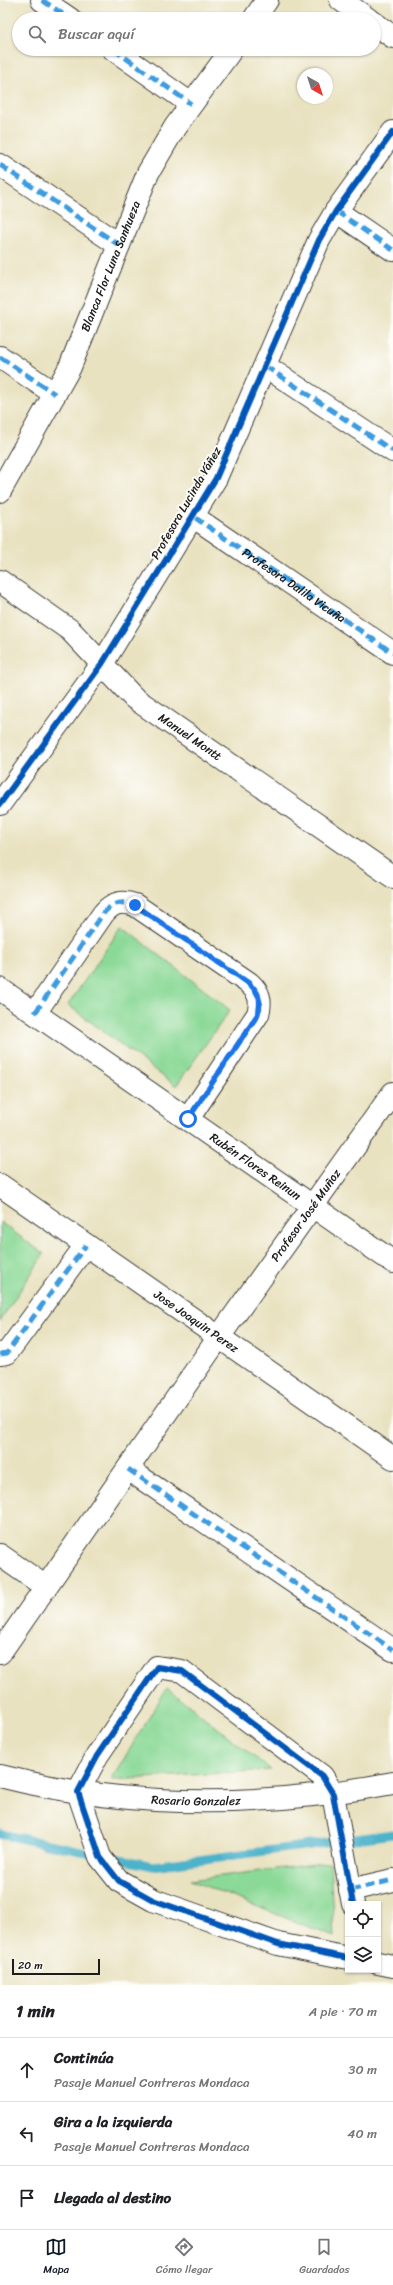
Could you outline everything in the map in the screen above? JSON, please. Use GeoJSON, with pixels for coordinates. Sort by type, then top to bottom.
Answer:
{"type":"FeatureCollection","features":[{"type":"Feature","properties":{"kind":"street"},"geometry":{"type":"LineString","coordinates":[[42,0],[60,12]]}},
{"type":"Feature","properties":{"kind":"street"},"geometry":{"type":"LineString","coordinates":[[259,12],[267,0]]}},
{"type":"Feature","properties":{"kind":"street"},"geometry":{"type":"LineString","coordinates":[[341,0],[358,12]]}},
{"type":"Feature","properties":{"kind":"street"},"geometry":{"type":"LineString","coordinates":[[381,28],[393,37]]}},
{"type":"Feature","properties":{"kind":"street"},"geometry":{"type":"LineString","coordinates":[[123,56],[191,104]]}},
{"type":"Feature","properties":{"kind":"street","name":"Blanca Flor Luna Sanhueza"},"geometry":{"type":"LineString","coordinates":[[0,491],[55,394],[84,336],[148,173],[175,127],[227,56]]}},
{"type":"Feature","properties":{"kind":"street","name":"Profesora Lucinda Yáñez"},"geometry":{"type":"LineString","coordinates":[[0,804],[102,664],[194,517],[232,444],[319,240],[336,211],[393,132]]}},
{"type":"Feature","properties":{"kind":"street"},"geometry":{"type":"LineString","coordinates":[[0,165],[119,245]]}},
{"type":"Feature","properties":{"kind":"street"},"geometry":{"type":"LineString","coordinates":[[336,211],[393,250]]}},
{"type":"Feature","properties":{"kind":"street"},"geometry":{"type":"LineString","coordinates":[[0,357],[55,394]]}},
{"type":"Feature","properties":{"kind":"street"},"geometry":{"type":"LineString","coordinates":[[265,366],[393,451]]}},
{"type":"Feature","properties":{"kind":"street","name":"Profesora Dalila Vicuña"},"geometry":{"type":"LineString","coordinates":[[194,517],[393,653]]}},
{"type":"Feature","properties":{"kind":"street","name":"Manuel Montt"},"geometry":{"type":"LineString","coordinates":[[0,581],[70,630],[134,698],[393,877]]}},
{"type":"Feature","properties":{"kind":"street"},"geometry":{"type":"LineString","coordinates":[[35,1013],[103,914],[109,907],[118,902],[126,902],[135,905],[248,983],[256,989],[260,998],[258,1014],[188,1119]]}},
{"type":"Feature","properties":{"kind":"street","name":"Rubén Flores Reinun"},"geometry":{"type":"LineString","coordinates":[[0,989],[393,1262]]}},
{"type":"Feature","properties":{"kind":"street","name":"Profesor José Muñoz"},"geometry":{"type":"LineString","coordinates":[[0,1653],[219,1337],[393,1093]]}},
{"type":"Feature","properties":{"kind":"street","name":"Jose Joaquin Perez"},"geometry":{"type":"LineString","coordinates":[[0,1185],[393,1458]]}},
{"type":"Feature","properties":{"kind":"street"},"geometry":{"type":"LineString","coordinates":[[0,1354],[7,1353],[86,1245]]}},
{"type":"Feature","properties":{"kind":"street"},"geometry":{"type":"LineString","coordinates":[[128,1468],[393,1650]]}},
{"type":"Feature","properties":{"kind":"street"},"geometry":{"type":"LineString","coordinates":[[0,1555],[46,1587]]}},
{"type":"Feature","properties":{"kind":"street"},"geometry":{"type":"LineString","coordinates":[[345,1957],[278,1944],[153,1900],[119,1880],[98,1850],[78,1792],[97,1756],[157,1667],[182,1671],[322,1776],[333,1794],[352,1897],[393,1880]]}},
{"type":"Feature","properties":{"kind":"street","name":"Rosario Gonzalez"},"geometry":{"type":"LineString","coordinates":[[0,1776],[78,1792],[147,1801],[188,1803],[249,1801],[333,1794],[393,1783]]}},
{"type":"Feature","properties":{"kind":"street"},"geometry":{"type":"LineString","coordinates":[[381,1964],[393,1966]]}},
{"type":"Feature","properties":{"kind":"green space"},"geometry":{"type":"Polygon","coordinates":[[[122,926],[230,1010],[176,1086],[68,1005],[122,926]]]}},
{"type":"Feature","properties":{"kind":"green space"},"geometry":{"type":"Polygon","coordinates":[[[0,1222],[44,1254],[0,1321],[0,1222]]]}},
{"type":"Feature","properties":{"kind":"green space"},"geometry":{"type":"Polygon","coordinates":[[[167,1688],[271,1770],[111,1780],[167,1688]]]}},
{"type":"Feature","properties":{"kind":"green space"},"geometry":{"type":"Polygon","coordinates":[[[330,1862],[334,1937],[190,1880],[330,1862]]]}},
{"type":"Feature","properties":{"kind":"waterway"},"geometry":{"type":"LineString","coordinates":[[0,1834],[153,1866],[393,1834]]}},
{"type":"Feature","properties":{"kind":"marked path"},"geometry":{"type":"LineString","coordinates":[[42,0],[60,12]]}},
{"type":"Feature","properties":{"kind":"marked path"},"geometry":{"type":"LineString","coordinates":[[123,56],[191,104]]}},
{"type":"Feature","properties":{"kind":"marked path"},"geometry":{"type":"LineString","coordinates":[[0,165],[119,245]]}},
{"type":"Feature","properties":{"kind":"marked path"},"geometry":{"type":"LineString","coordinates":[[336,211],[393,250]]}},
{"type":"Feature","properties":{"kind":"marked path"},"geometry":{"type":"LineString","coordinates":[[0,357],[55,394]]}},
{"type":"Feature","properties":{"kind":"marked path"},"geometry":{"type":"LineString","coordinates":[[265,366],[393,451]]}},
{"type":"Feature","properties":{"kind":"marked path"},"geometry":{"type":"LineString","coordinates":[[194,517],[393,653]]}},
{"type":"Feature","properties":{"kind":"marked path"},"geometry":{"type":"LineString","coordinates":[[35,1013],[103,914],[113,905],[121,903],[135,905],[249,983],[257,993],[260,1000],[258,1014],[188,1119]]}},
{"type":"Feature","properties":{"kind":"marked path"},"geometry":{"type":"LineString","coordinates":[[0,1354],[7,1353],[86,1245]]}},
{"type":"Feature","properties":{"kind":"marked path"},"geometry":{"type":"LineString","coordinates":[[128,1469],[393,1650]]}},
{"type":"Feature","properties":{"kind":"marked path"},"geometry":{"type":"LineString","coordinates":[[350,1890],[393,1880]]}},
{"type":"Feature","properties":{"kind":"cycle path"},"geometry":{"type":"LineString","coordinates":[[0,804],[102,664],[216,478],[319,240],[336,211],[393,132]]}},
{"type":"Feature","properties":{"kind":"cycle path"},"geometry":{"type":"LineString","coordinates":[[345,1957],[278,1944],[153,1900],[119,1881],[100,1857],[78,1792],[97,1756],[157,1667],[182,1671],[322,1776],[333,1794],[352,1901]]}},
{"type":"Feature","properties":{"kind":"route"},"geometry":{"type":"LineString","coordinates":[[135,905],[248,983],[256,989],[260,998],[258,1014],[188,1119]]}}]}
